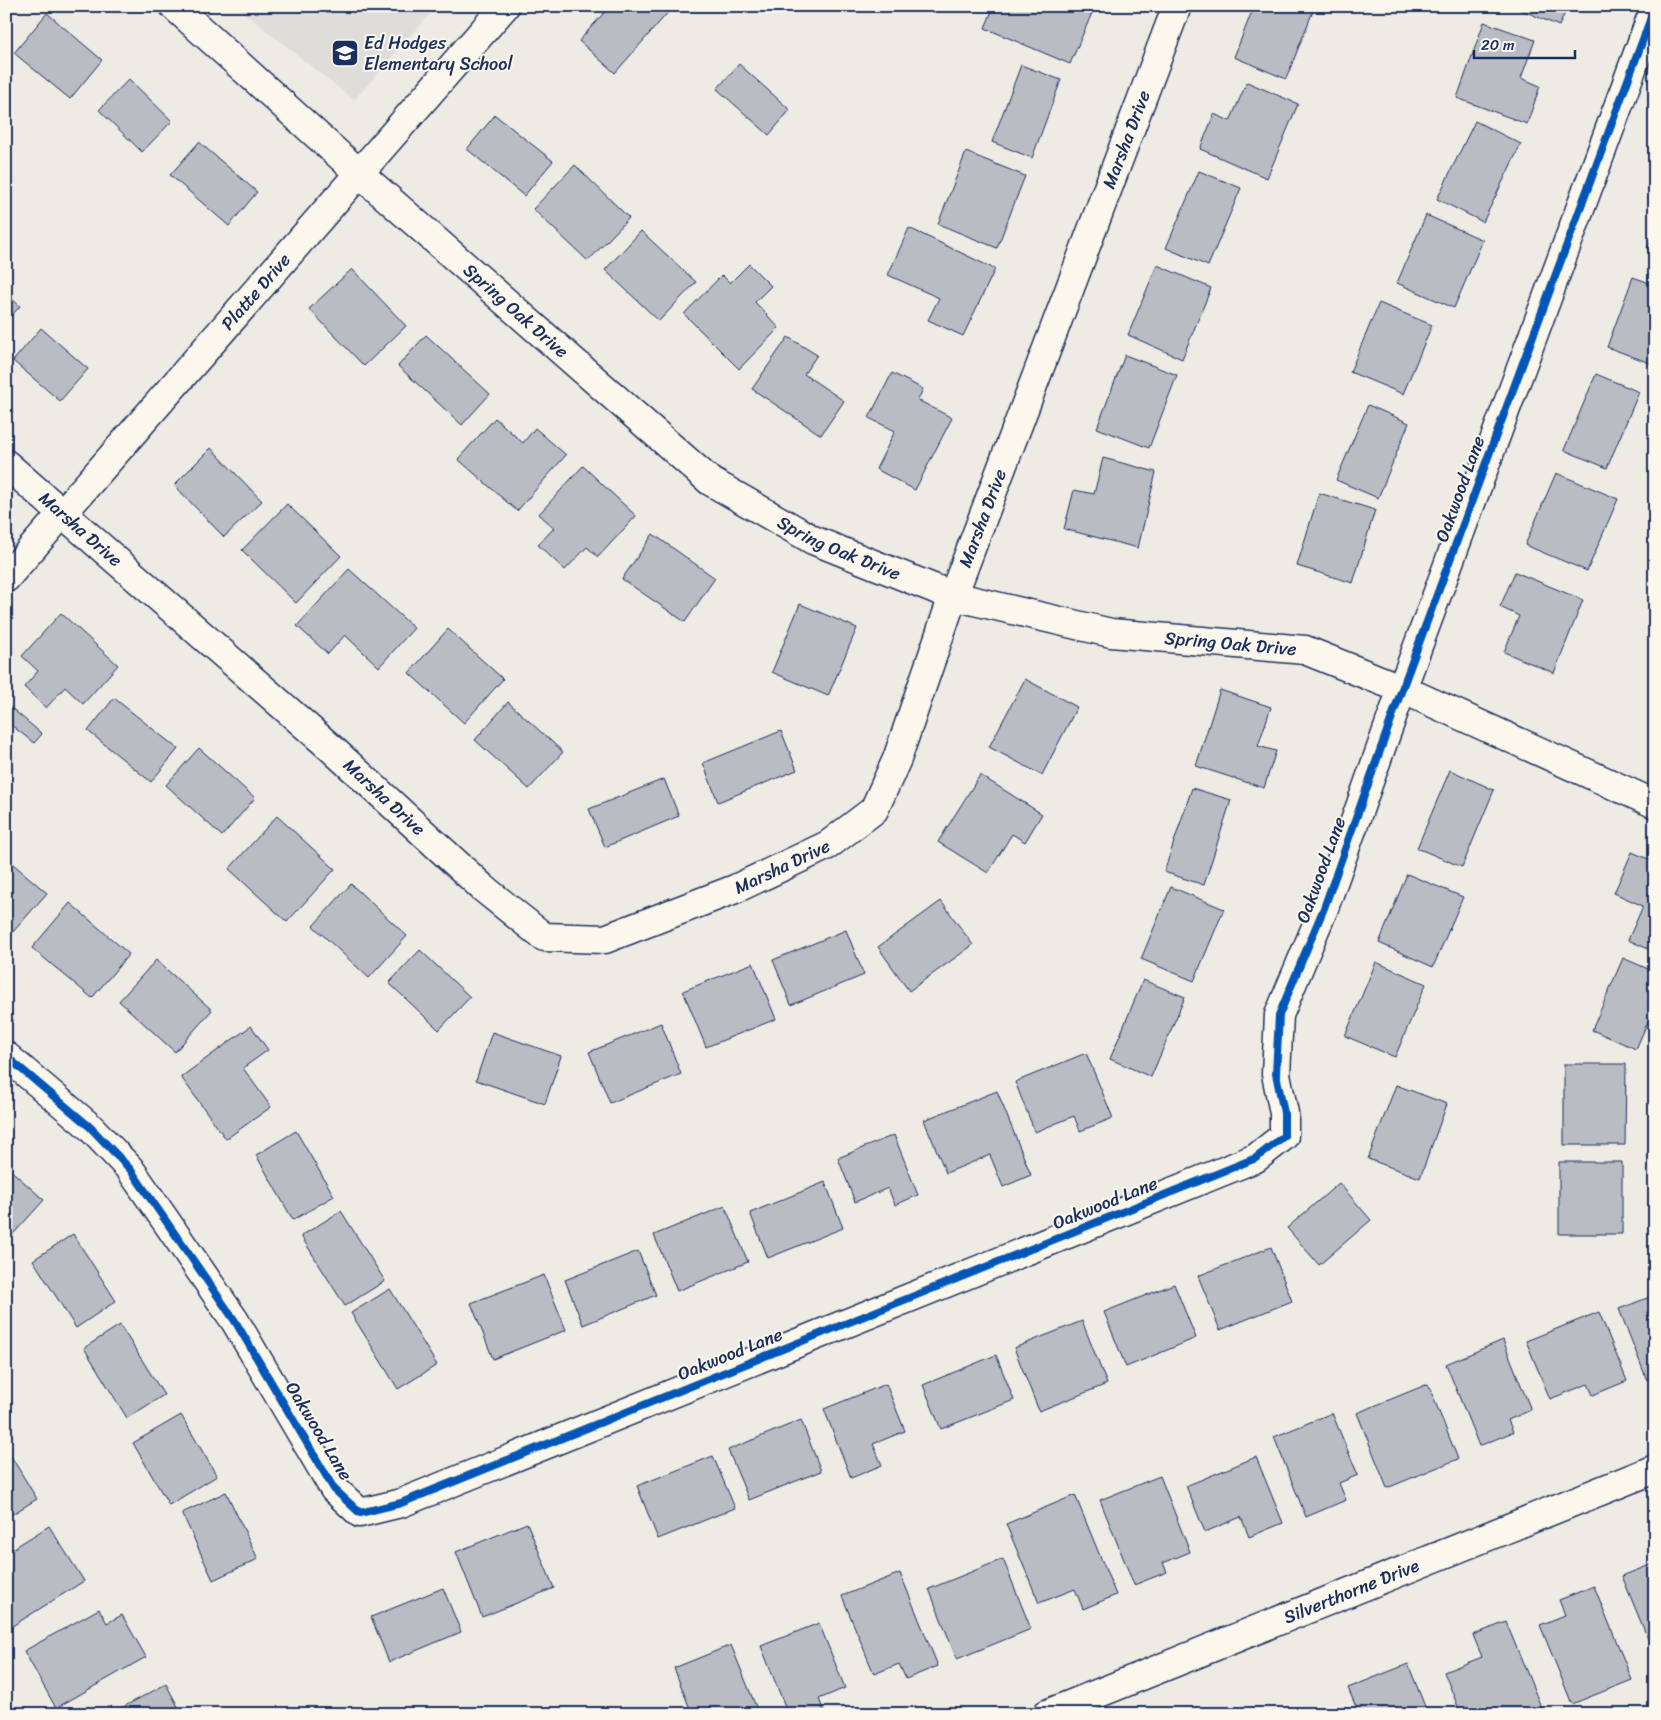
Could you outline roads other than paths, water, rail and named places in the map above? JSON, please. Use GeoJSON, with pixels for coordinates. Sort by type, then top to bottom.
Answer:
{"type":"FeatureCollection","features":[{"type":"Feature","properties":{"kind":"street","name":"Spring Oak Drive"},"geometry":{"type":"LineString","coordinates":[[174,6],[360,174],[710,482],[813,540],[954,596],[1111,633],[1305,650],[1402,689],[1655,804]]}},
{"type":"Feature","properties":{"kind":"street","name":"Platte Drive"},"geometry":{"type":"LineString","coordinates":[[6,578],[505,6]]}},
{"type":"Feature","properties":{"kind":"street","name":"Marsha Drive"},"geometry":{"type":"LineString","coordinates":[[6,464],[331,748],[483,888],[544,937],[605,939],[734,889],[828,845],[874,810],[897,759],[954,596],[1177,6]]}},
{"type":"Feature","properties":{"kind":"street","name":"Oakwood Lane"},"geometry":{"type":"LineString","coordinates":[[6,1056],[90,1127],[130,1169],[236,1321],[334,1489],[360,1513],[401,1504],[1256,1158],[1284,1136],[1284,1112],[1276,1074],[1279,1015],[1324,908],[1402,689],[1655,7]]}},
{"type":"Feature","properties":{"kind":"street","name":"Silverthorne Drive"},"geometry":{"type":"LineString","coordinates":[[1047,1714],[1655,1469]]}},
{"type":"Feature","properties":{"kind":"place","name":"Ed Hodges Elementary School"},"geometry":{"type":"Point","coordinates":[345,53]}}]}
